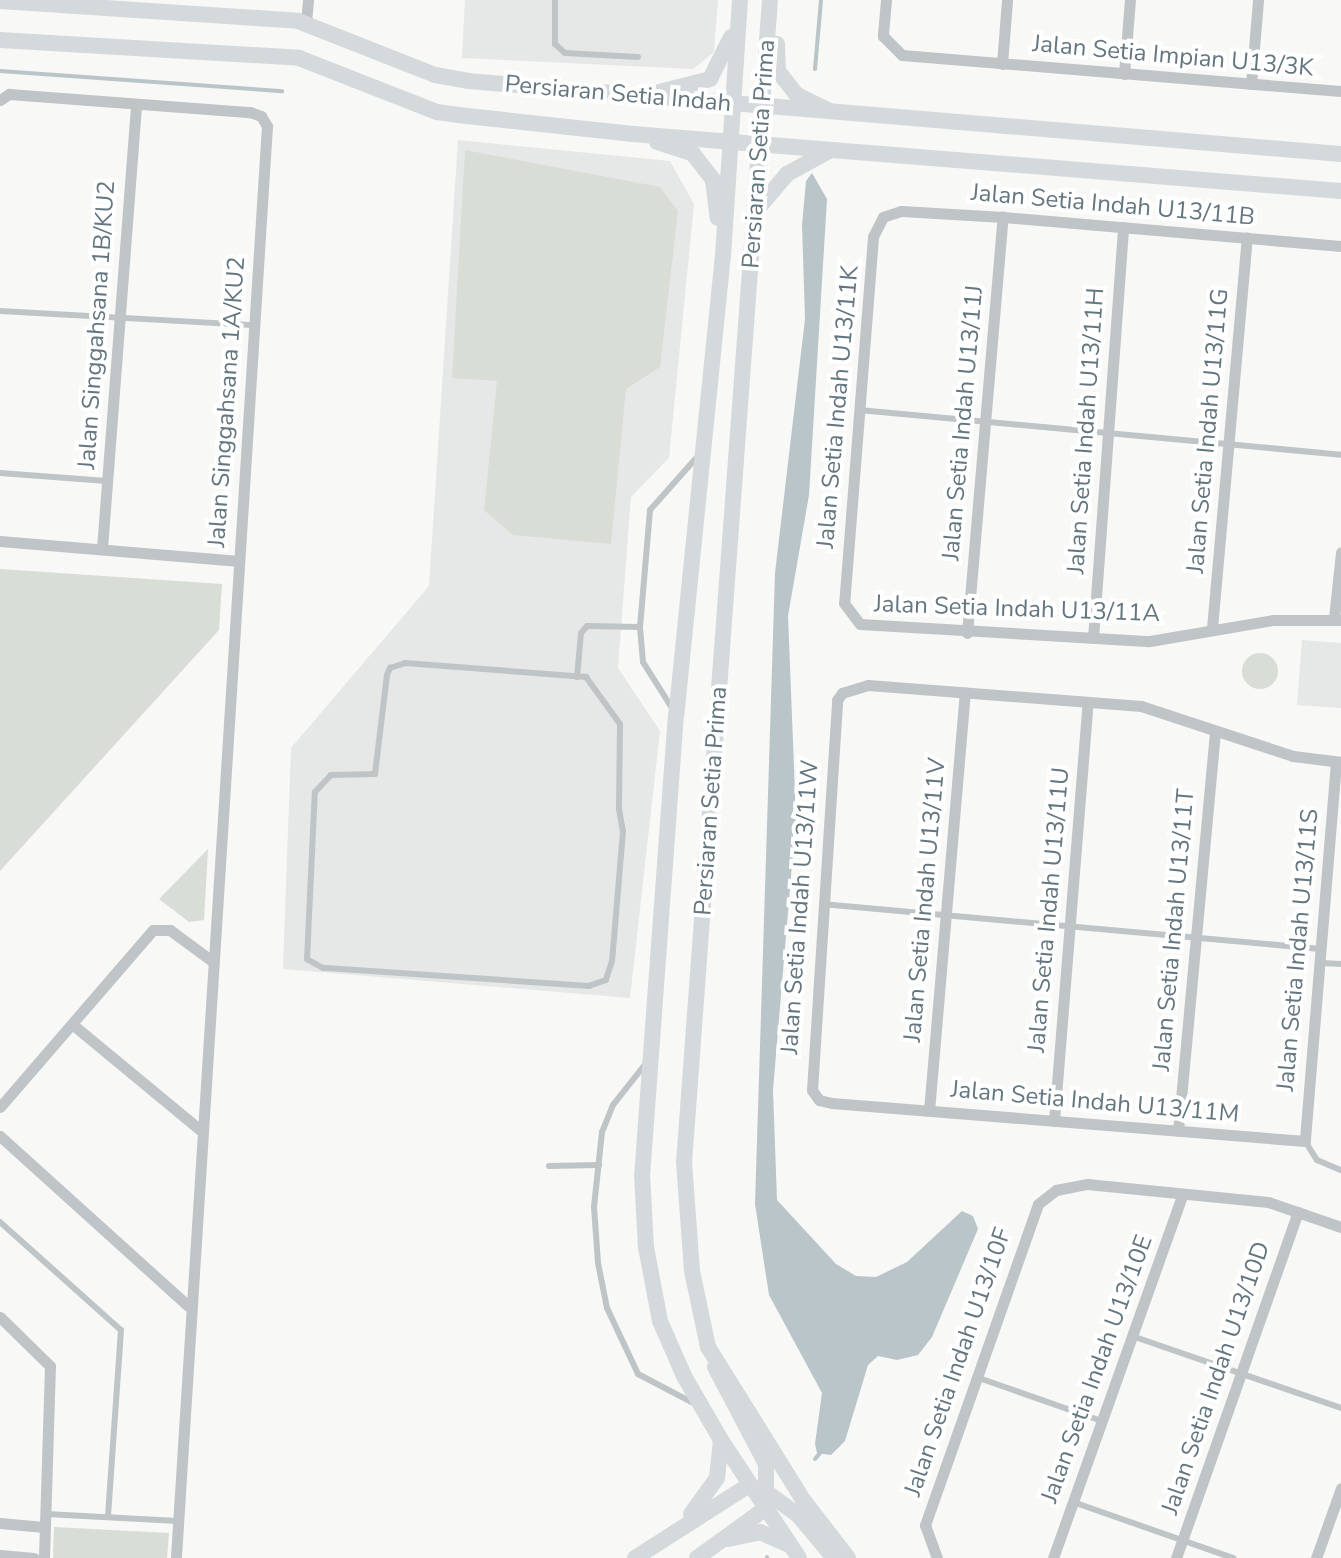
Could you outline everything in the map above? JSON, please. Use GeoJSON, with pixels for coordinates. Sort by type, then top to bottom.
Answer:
{"type":"FeatureCollection","features":[{"type":"Feature","properties":{"kind":"street"},"geometry":{"type":"LineString","coordinates":[[306,23],[308,0]]}},
{"type":"Feature","properties":{"kind":"street"},"geometry":{"type":"LineString","coordinates":[[646,96],[710,79],[728,52],[739,0]]}},
{"type":"Feature","properties":{"kind":"street","name":"Persiaran Setia Prima"},"geometry":{"type":"LineString","coordinates":[[739,0],[723,255],[700,454],[676,714],[642,1174],[646,1247],[660,1321],[721,1440],[749,1485],[768,1499],[794,1552]]}},
{"type":"Feature","properties":{"kind":"street"},"geometry":{"type":"LineString","coordinates":[[772,0],[778,71],[797,95],[841,115]]}},
{"type":"Feature","properties":{"kind":"street","name":"Persiaran Setia Prima"},"geometry":{"type":"LineString","coordinates":[[772,0],[684,1162],[692,1271],[708,1347],[804,1501],[848,1558]]}},
{"type":"Feature","properties":{"kind":"street","name":"Jalan Setia Impian U13/3K"},"geometry":{"type":"LineString","coordinates":[[886,0],[883,36],[893,51],[1002,64],[1341,91]]}},
{"type":"Feature","properties":{"kind":"street"},"geometry":{"type":"LineString","coordinates":[[1002,64],[1007,0]]}},
{"type":"Feature","properties":{"kind":"street"},"geometry":{"type":"LineString","coordinates":[[1124,74],[1130,0]]}},
{"type":"Feature","properties":{"kind":"street"},"geometry":{"type":"LineString","coordinates":[[1251,84],[1258,0]]}},
{"type":"Feature","properties":{"kind":"street","name":"Persiaran Setia Indah"},"geometry":{"type":"LineString","coordinates":[[0,1],[169,6],[306,23],[435,75],[841,115],[1341,154]]}},
{"type":"Feature","properties":{"kind":"street","name":"Persiaran Setia Indah"},"geometry":{"type":"LineString","coordinates":[[0,40],[299,58],[437,112],[633,134],[1341,191]]}},
{"type":"Feature","properties":{"kind":"street"},"geometry":{"type":"LineString","coordinates":[[0,100],[9,94],[136,104]]}},
{"type":"Feature","properties":{"kind":"street","name":"Jalan Singgahsana 1A/KU2"},"geometry":{"type":"LineString","coordinates":[[0,541],[239,561],[267,126],[261,116],[250,112],[136,104]]}},
{"type":"Feature","properties":{"kind":"street","name":"Jalan Singgahsana 1B/KU2"},"geometry":{"type":"LineString","coordinates":[[102,548],[136,104]]}},
{"type":"Feature","properties":{"kind":"street"},"geometry":{"type":"LineString","coordinates":[[633,134],[693,154],[713,180],[723,255]]}},
{"type":"Feature","properties":{"kind":"street"},"geometry":{"type":"LineString","coordinates":[[755,212],[787,174],[832,150]]}},
{"type":"Feature","properties":{"kind":"street","name":"Jalan Setia Indah U13/11B"},"geometry":{"type":"LineString","coordinates":[[883,217],[901,211],[1003,217],[1341,246]]}},
{"type":"Feature","properties":{"kind":"street","name":"Jalan Setia Indah U13/11K"},"geometry":{"type":"LineString","coordinates":[[844,603],[873,237],[883,217]]}},
{"type":"Feature","properties":{"kind":"street","name":"Jalan Setia Indah U13/11J"},"geometry":{"type":"LineString","coordinates":[[967,633],[1003,217]]}},
{"type":"Feature","properties":{"kind":"street","name":"Jalan Setia Indah U13/11H"},"geometry":{"type":"LineString","coordinates":[[1093,638],[1123,227]]}},
{"type":"Feature","properties":{"kind":"street","name":"Jalan Setia Indah U13/11G"},"geometry":{"type":"LineString","coordinates":[[1212,628],[1247,238]]}},
{"type":"Feature","properties":{"kind":"street"},"geometry":{"type":"LineString","coordinates":[[1338,619],[1341,552]]}},
{"type":"Feature","properties":{"kind":"street"},"geometry":{"type":"LineString","coordinates":[[176,1558],[188,1306],[239,561]]}},
{"type":"Feature","properties":{"kind":"street","name":"Jalan Setia Indah U13/11A"},"geometry":{"type":"LineString","coordinates":[[844,603],[860,624],[967,633],[1150,641],[1212,628],[1338,619]]}},
{"type":"Feature","properties":{"kind":"street","name":"Jalan Setia Indah U13/11W"},"geometry":{"type":"LineString","coordinates":[[832,1103],[819,1100],[809,1078],[837,700],[855,686],[868,685],[965,693]]}},
{"type":"Feature","properties":{"kind":"street"},"geometry":{"type":"LineString","coordinates":[[965,693],[1141,706],[1215,733],[1293,756],[1338,762]]}},
{"type":"Feature","properties":{"kind":"street","name":"Jalan Setia Indah U13/11V"},"geometry":{"type":"LineString","coordinates":[[929,1111],[965,693]]}},
{"type":"Feature","properties":{"kind":"street","name":"Jalan Setia Indah U13/11U"},"geometry":{"type":"LineString","coordinates":[[1054,1121],[1088,702]]}},
{"type":"Feature","properties":{"kind":"street","name":"Jalan Setia Indah U13/11T"},"geometry":{"type":"LineString","coordinates":[[1178,1131],[1215,733]]}},
{"type":"Feature","properties":{"kind":"street","name":"Jalan Setia Indah U13/11S"},"geometry":{"type":"LineString","coordinates":[[1305,1141],[1338,762]]}},
{"type":"Feature","properties":{"kind":"street"},"geometry":{"type":"LineString","coordinates":[[0,1107],[153,930],[170,930],[212,961]]}},
{"type":"Feature","properties":{"kind":"street"},"geometry":{"type":"LineString","coordinates":[[72,1024],[200,1130]]}},
{"type":"Feature","properties":{"kind":"street","name":"Jalan Setia Indah U13/11M"},"geometry":{"type":"LineString","coordinates":[[832,1103],[1305,1141]]}},
{"type":"Feature","properties":{"kind":"street"},"geometry":{"type":"LineString","coordinates":[[0,1136],[188,1306]]}},
{"type":"Feature","properties":{"kind":"street","name":"Jalan Setia Indah U13/10F"},"geometry":{"type":"LineString","coordinates":[[937,1558],[926,1535],[931,1506],[979,1378],[1038,1204],[1075,1184],[1182,1195]]}},
{"type":"Feature","properties":{"kind":"street"},"geometry":{"type":"LineString","coordinates":[[1182,1195],[1268,1202],[1341,1227]]}},
{"type":"Feature","properties":{"kind":"street","name":"Jalan Setia Indah U13/10E"},"geometry":{"type":"LineString","coordinates":[[1053,1558],[1182,1195]]}},
{"type":"Feature","properties":{"kind":"street","name":"Jalan Setia Indah U13/10D"},"geometry":{"type":"LineString","coordinates":[[1176,1558],[1298,1212]]}},
{"type":"Feature","properties":{"kind":"street"},"geometry":{"type":"LineString","coordinates":[[0,1317],[50,1366],[44,1558]]}},
{"type":"Feature","properties":{"kind":"street"},"geometry":{"type":"LineString","coordinates":[[708,1347],[721,1387],[766,1464],[768,1499]]}},
{"type":"Feature","properties":{"kind":"street"},"geometry":{"type":"LineString","coordinates":[[676,1530],[713,1487],[721,1440]]}},
{"type":"Feature","properties":{"kind":"street"},"geometry":{"type":"LineString","coordinates":[[635,1558],[749,1485]]}},
{"type":"Feature","properties":{"kind":"street"},"geometry":{"type":"LineString","coordinates":[[1316,1558],[1341,1488]]}},
{"type":"Feature","properties":{"kind":"street"},"geometry":{"type":"LineString","coordinates":[[697,1558],[768,1499]]}},
{"type":"Feature","properties":{"kind":"street"},"geometry":{"type":"LineString","coordinates":[[768,1499],[798,1515],[834,1558]]}},
{"type":"Feature","properties":{"kind":"street"},"geometry":{"type":"LineString","coordinates":[[0,1523],[44,1527]]}},
{"type":"Feature","properties":{"kind":"street"},"geometry":{"type":"LineString","coordinates":[[719,1542],[760,1532],[794,1552]]}},
{"type":"Feature","properties":{"kind":"street"},"geometry":{"type":"LineString","coordinates":[[0,1555],[34,1558]]}},
{"type":"Feature","properties":{"kind":"lane"},"geometry":{"type":"LineString","coordinates":[[555,0],[555,44],[565,53],[638,57]]}},
{"type":"Feature","properties":{"kind":"lane"},"geometry":{"type":"LineString","coordinates":[[0,311],[253,325]]}},
{"type":"Feature","properties":{"kind":"lane"},"geometry":{"type":"LineString","coordinates":[[859,410],[1107,437],[1341,455]]}},
{"type":"Feature","properties":{"kind":"lane"},"geometry":{"type":"LineString","coordinates":[[676,714],[644,666],[640,627],[650,510],[700,454]]}},
{"type":"Feature","properties":{"kind":"lane"},"geometry":{"type":"LineString","coordinates":[[0,473],[107,481]]}},
{"type":"Feature","properties":{"kind":"lane"},"geometry":{"type":"LineString","coordinates":[[577,677],[581,633],[587,626],[640,627]]}},
{"type":"Feature","properties":{"kind":"lane"},"geometry":{"type":"LineString","coordinates":[[405,663],[577,677],[596,685],[620,724],[619,809],[623,831],[606,980],[589,986],[312,966],[304,951],[315,792],[331,775],[375,774],[390,668],[405,663]]}},
{"type":"Feature","properties":{"kind":"lane"},"geometry":{"type":"LineString","coordinates":[[821,904],[1321,949]]}},
{"type":"Feature","properties":{"kind":"lane"},"geometry":{"type":"LineString","coordinates":[[1319,963],[1341,964]]}},
{"type":"Feature","properties":{"kind":"lane"},"geometry":{"type":"LineString","coordinates":[[651,1058],[613,1105],[602,1132],[594,1207],[598,1263],[621,1346],[638,1374],[655,1387],[704,1408]]}},
{"type":"Feature","properties":{"kind":"lane"},"geometry":{"type":"LineString","coordinates":[[1305,1141],[1317,1160],[1341,1170]]}},
{"type":"Feature","properties":{"kind":"lane"},"geometry":{"type":"LineString","coordinates":[[549,1166],[599,1165]]}},
{"type":"Feature","properties":{"kind":"lane"},"geometry":{"type":"LineString","coordinates":[[0,1222],[121,1330],[108,1515]]}},
{"type":"Feature","properties":{"kind":"lane"},"geometry":{"type":"LineString","coordinates":[[1132,1336],[1341,1408]]}},
{"type":"Feature","properties":{"kind":"lane"},"geometry":{"type":"LineString","coordinates":[[979,1378],[1102,1421]]}},
{"type":"Feature","properties":{"kind":"lane"},"geometry":{"type":"LineString","coordinates":[[1073,1502],[1233,1558]]}},
{"type":"Feature","properties":{"kind":"lane"},"geometry":{"type":"LineString","coordinates":[[45,1514],[178,1521]]}},
{"type":"Feature","properties":{"kind":"shaded area"},"geometry":{"type":"Polygon","coordinates":[[[465,0],[718,0],[714,52],[693,69],[462,58],[465,0]]]}},
{"type":"Feature","properties":{"kind":"shaded area"},"geometry":{"type":"Polygon","coordinates":[[[458,140],[670,161],[694,204],[669,458],[631,497],[618,668],[660,731],[630,998],[283,969],[291,748],[429,586],[458,140]]]}},
{"type":"Feature","properties":{"kind":"shaded area"},"geometry":{"type":"Polygon","coordinates":[[[465,150],[660,187],[678,211],[660,367],[626,389],[611,544],[513,535],[484,510],[497,381],[452,378],[465,150]]]}},
{"type":"Feature","properties":{"kind":"shaded area"},"geometry":{"type":"Polygon","coordinates":[[[812,173],[827,199],[809,495],[788,616],[796,817],[773,1090],[777,1200],[836,1264],[856,1276],[876,1277],[907,1262],[962,1211],[973,1216],[978,1229],[932,1337],[918,1355],[897,1360],[878,1356],[868,1365],[845,1441],[831,1455],[817,1453],[815,1444],[822,1393],[769,1295],[755,1204],[775,573],[805,319],[802,225],[806,181],[812,173]]]}},
{"type":"Feature","properties":{"kind":"shaded area"},"geometry":{"type":"Polygon","coordinates":[[[0,569],[222,584],[219,630],[0,871],[0,569]]]}},
{"type":"Feature","properties":{"kind":"shaded area"},"geometry":{"type":"Polygon","coordinates":[[[1302,640],[1341,643],[1341,708],[1297,705],[1302,640]]]}},
{"type":"Feature","properties":{"kind":"shaded area"},"geometry":{"type":"Polygon","coordinates":[[[1260,653],[1273,658],[1278,671],[1273,684],[1260,689],[1247,684],[1242,671],[1247,658],[1260,653]]]}},
{"type":"Feature","properties":{"kind":"shaded area"},"geometry":{"type":"Polygon","coordinates":[[[208,849],[204,920],[189,922],[159,899],[208,849]]]}},
{"type":"Feature","properties":{"kind":"shaded area"},"geometry":{"type":"Polygon","coordinates":[[[54,1527],[169,1533],[167,1558],[53,1558],[54,1527]]]}},
{"type":"Feature","properties":{"kind":"waterway"},"geometry":{"type":"LineString","coordinates":[[815,69],[821,0]]}},
{"type":"Feature","properties":{"kind":"waterway"},"geometry":{"type":"LineString","coordinates":[[0,71],[282,91]]}},
{"type":"Feature","properties":{"kind":"waterway"},"geometry":{"type":"LineString","coordinates":[[815,1459],[820,1453]]}}]}
